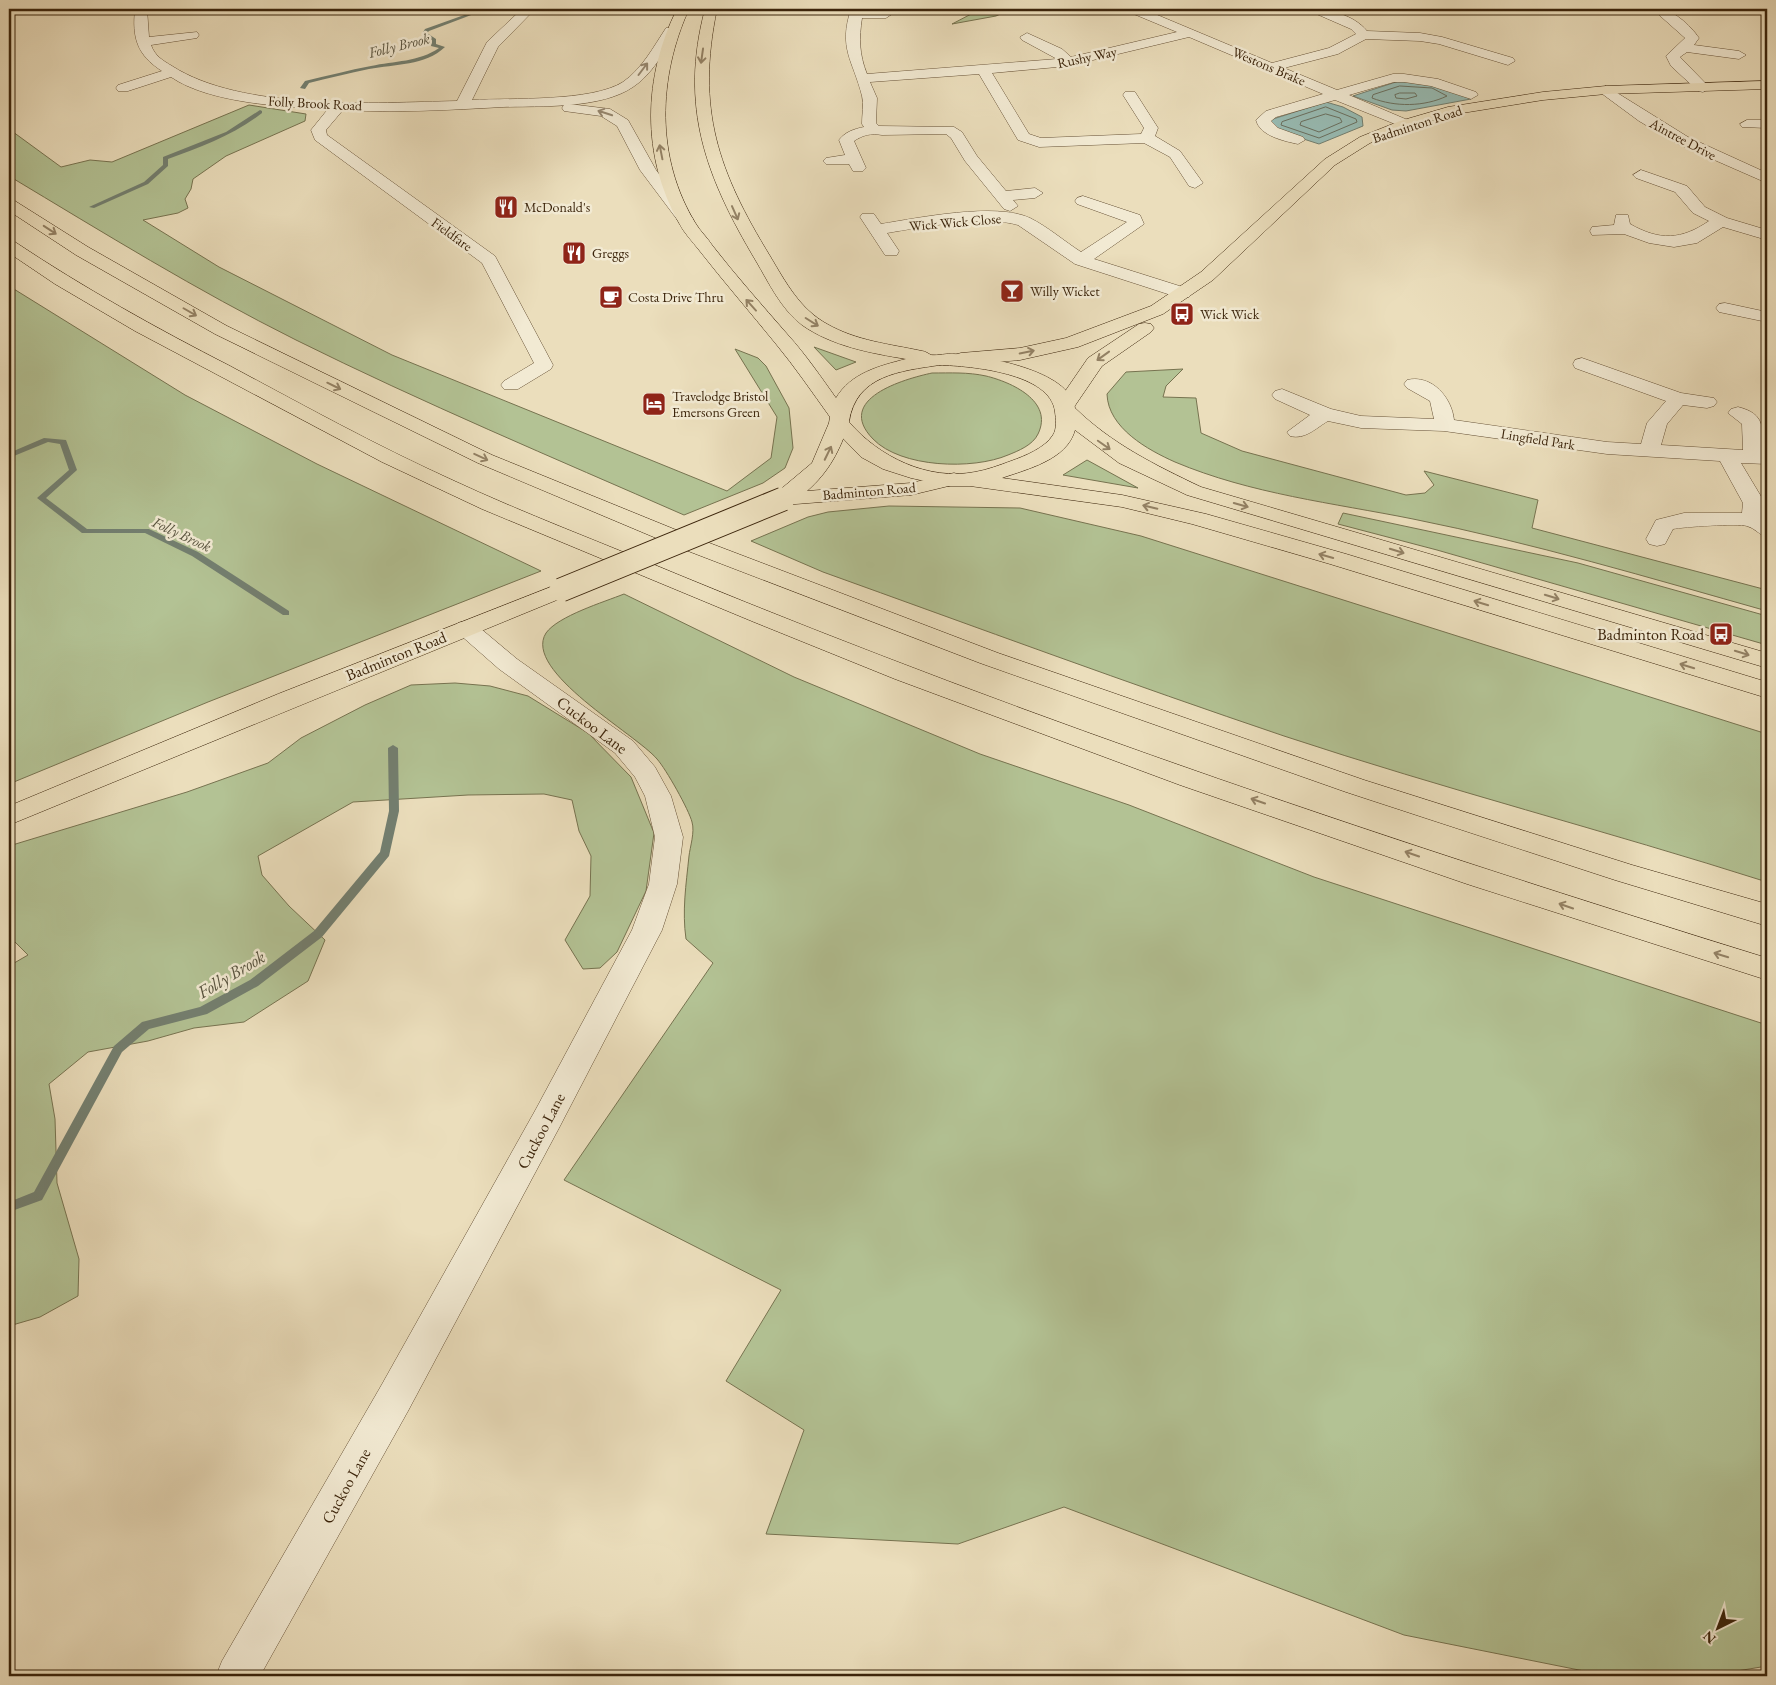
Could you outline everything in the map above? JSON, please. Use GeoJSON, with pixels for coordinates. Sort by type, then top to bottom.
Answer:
{"type":"FeatureCollection","features":[{"type":"Feature","properties":{"kind":"main road"},"geometry":{"type":"LineString","coordinates":[[683,9],[671,31],[657,91],[660,148],[668,179],[685,220],[732,283],[784,341],[852,440],[876,457],[915,472],[1122,501],[1198,519],[1338,559],[1767,690]]}},
{"type":"Feature","properties":{"kind":"main road"},"geometry":{"type":"LineString","coordinates":[[711,9],[706,26],[701,67],[701,103],[718,175],[739,221],[786,296],[796,310],[811,322],[838,337],[870,348],[940,359],[961,359],[1001,365],[1031,376],[1055,392],[1066,409],[1091,436],[1117,454],[1194,492],[1767,661]]}},
{"type":"Feature","properties":{"kind":"main road","name":"Badminton Road"},"geometry":{"type":"LineString","coordinates":[[961,359],[1020,354],[1071,343],[1157,310],[1183,293],[1228,257],[1330,162],[1365,140],[1405,124],[1448,111],[1606,90],[1767,85]]}},
{"type":"Feature","properties":{"kind":"main road"},"geometry":{"type":"LineString","coordinates":[[9,204],[82,251],[221,330],[485,459],[683,541],[989,658],[1336,779],[1625,873],[1767,915]]}},
{"type":"Feature","properties":{"kind":"main road"},"geometry":{"type":"LineString","coordinates":[[9,246],[38,266],[178,347],[348,437],[446,485],[708,596],[955,694],[1322,824],[1592,915],[1767,969]]}},
{"type":"Feature","properties":{"kind":"main road","name":"Badminton Road"},"geometry":{"type":"LineString","coordinates":[[784,499],[911,489],[963,479],[1024,463],[1048,451],[1064,435],[1066,409],[1095,362],[1152,323],[1157,310]]}},
{"type":"Feature","properties":{"kind":"main road","name":"Badminton Road"},"geometry":{"type":"LineString","coordinates":[[9,816],[784,499],[811,478],[819,469],[831,448],[841,404],[856,385],[884,370],[940,359]]}},
{"type":"Feature","properties":{"kind":"street"},"geometry":{"type":"LineString","coordinates":[[141,9],[143,42],[192,36]]}},
{"type":"Feature","properties":{"kind":"street"},"geometry":{"type":"LineString","coordinates":[[463,104],[492,45],[529,9]]}},
{"type":"Feature","properties":{"kind":"street","name":"Westons Brake"},"geometry":{"type":"LineString","coordinates":[[1133,9],[1405,124]]}},
{"type":"Feature","properties":{"kind":"street"},"geometry":{"type":"LineString","coordinates":[[1316,9],[1356,26],[1363,35]]}},
{"type":"Feature","properties":{"kind":"street"},"geometry":{"type":"LineString","coordinates":[[1646,9],[1664,10],[1688,32],[1692,38],[1684,48],[1673,56],[1676,63],[1703,88]]}},
{"type":"Feature","properties":{"kind":"street"},"geometry":{"type":"LineString","coordinates":[[874,129],[869,124],[870,98],[855,60],[852,39],[856,11],[886,14]]}},
{"type":"Feature","properties":{"kind":"street","name":"Folly Brook Road"},"geometry":{"type":"LineString","coordinates":[[143,42],[152,58],[171,73],[220,91],[251,98],[339,106],[463,104],[563,100],[616,90],[636,79],[671,31]]}},
{"type":"Feature","properties":{"kind":"street","name":"Rushy Way"},"geometry":{"type":"LineString","coordinates":[[863,78],[1068,62],[1190,34]]}},
{"type":"Feature","properties":{"kind":"street"},"geometry":{"type":"LineString","coordinates":[[1363,35],[1420,36],[1508,61]]}},
{"type":"Feature","properties":{"kind":"street"},"geometry":{"type":"LineString","coordinates":[[1271,67],[1345,47],[1357,42],[1363,35]]}},
{"type":"Feature","properties":{"kind":"street"},"geometry":{"type":"LineString","coordinates":[[1027,38],[1057,52],[1068,62]]}},
{"type":"Feature","properties":{"kind":"street"},"geometry":{"type":"LineString","coordinates":[[1684,48],[1745,56]]}},
{"type":"Feature","properties":{"kind":"street"},"geometry":{"type":"LineString","coordinates":[[983,70],[1023,137],[1029,140],[1049,143],[1147,138],[1175,154],[1197,177]]}},
{"type":"Feature","properties":{"kind":"street"},"geometry":{"type":"LineString","coordinates":[[123,88],[171,73]]}},
{"type":"Feature","properties":{"kind":"street"},"geometry":{"type":"LineString","coordinates":[[1298,140],[1273,130],[1264,124],[1263,120],[1271,114],[1393,78],[1411,77],[1444,83],[1471,95]]}},
{"type":"Feature","properties":{"kind":"street","name":"Aintree Drive"},"geometry":{"type":"LineString","coordinates":[[1606,90],[1631,110],[1664,131],[1707,154],[1767,178]]}},
{"type":"Feature","properties":{"kind":"street"},"geometry":{"type":"LineString","coordinates":[[1138,100],[1151,128],[1147,138]]}},
{"type":"Feature","properties":{"kind":"street","name":"Folly Brook Road"},"geometry":{"type":"LineString","coordinates":[[463,104],[589,109],[614,116],[628,127],[648,169],[685,220]]}},
{"type":"Feature","properties":{"kind":"street","name":"Fieldfare"},"geometry":{"type":"LineString","coordinates":[[339,106],[318,130],[320,136],[489,260],[544,365],[512,384]]}},
{"type":"Feature","properties":{"kind":"street"},"geometry":{"type":"LineString","coordinates":[[831,161],[856,164],[846,140],[856,133],[874,129],[894,131],[949,130],[957,134],[970,158],[1007,201],[1035,193]]}},
{"type":"Feature","properties":{"kind":"street"},"geometry":{"type":"LineString","coordinates":[[1660,181],[1683,172]]}},
{"type":"Feature","properties":{"kind":"street"},"geometry":{"type":"LineString","coordinates":[[1641,175],[1681,189],[1699,210],[1721,221],[1767,235]]}},
{"type":"Feature","properties":{"kind":"street"},"geometry":{"type":"LineString","coordinates":[[1081,260],[1136,224],[1134,218],[1084,201]]}},
{"type":"Feature","properties":{"kind":"street"},"geometry":{"type":"LineString","coordinates":[[867,215],[892,251]]}},
{"type":"Feature","properties":{"kind":"street","name":"Wick Wick Close"},"geometry":{"type":"LineString","coordinates":[[878,230],[918,223],[995,216],[1012,218],[1024,222],[1081,260],[1183,293]]}},
{"type":"Feature","properties":{"kind":"street"},"geometry":{"type":"LineString","coordinates":[[1598,231],[1624,223],[1653,238],[1675,241],[1690,240],[1721,221]]}},
{"type":"Feature","properties":{"kind":"street"},"geometry":{"type":"LineString","coordinates":[[1725,308],[1754,320]]}},
{"type":"Feature","properties":{"kind":"street"},"geometry":{"type":"LineString","coordinates":[[1580,361],[1678,399],[1707,402]]}},
{"type":"Feature","properties":{"kind":"street"},"geometry":{"type":"LineString","coordinates":[[1414,384],[1437,395],[1444,407],[1444,424]]}},
{"type":"Feature","properties":{"kind":"street","name":"Lingfield Park"},"geometry":{"type":"LineString","coordinates":[[1282,395],[1325,414],[1361,422],[1444,424],[1560,443],[1649,451],[1760,457],[1752,422],[1738,414]]}},
{"type":"Feature","properties":{"kind":"street"},"geometry":{"type":"LineString","coordinates":[[1649,451],[1657,424],[1678,399]]}},
{"type":"Feature","properties":{"kind":"street"},"geometry":{"type":"LineString","coordinates":[[1297,432],[1325,414]]}},
{"type":"Feature","properties":{"kind":"street"},"geometry":{"type":"LineString","coordinates":[[1657,539],[1664,525],[1684,520],[1760,525],[1754,503],[1726,454]]}},
{"type":"Feature","properties":{"kind":"street","name":"Cuckoo Lane"},"geometry":{"type":"LineString","coordinates":[[237,1676],[340,1497],[505,1200],[648,930],[663,884],[668,837],[658,796],[646,773],[624,747],[508,664],[466,628]]}},
{"type":"Feature","properties":{"kind":"green space"},"geometry":{"type":"Polygon","coordinates":[[[976,9],[1011,9],[996,16],[952,24],[975,12],[976,9]]]}},
{"type":"Feature","properties":{"kind":"green space"},"geometry":{"type":"Polygon","coordinates":[[[249,105],[306,114],[305,121],[226,156],[193,179],[191,189],[185,199],[188,208],[178,213],[143,220],[219,267],[392,355],[727,491],[771,458],[777,417],[735,349],[758,358],[766,366],[789,408],[793,448],[785,468],[763,483],[684,515],[440,408],[296,340],[186,281],[9,176],[9,129],[61,167],[90,160],[112,162],[249,105]]]}},
{"type":"Feature","properties":{"kind":"green space"},"geometry":{"type":"Polygon","coordinates":[[[9,286],[185,395],[317,464],[541,571],[208,702],[9,784],[9,286]]]}},
{"type":"Feature","properties":{"kind":"green space"},"geometry":{"type":"Polygon","coordinates":[[[814,347],[856,362],[836,370],[814,347]]]}},
{"type":"Feature","properties":{"kind":"green space"},"geometry":{"type":"Polygon","coordinates":[[[1183,369],[1166,386],[1163,397],[1196,398],[1201,433],[1242,451],[1406,495],[1425,493],[1434,485],[1424,471],[1538,500],[1532,528],[1767,590],[1767,611],[1591,562],[1458,528],[1263,490],[1204,473],[1175,462],[1142,444],[1122,427],[1114,417],[1109,406],[1107,394],[1126,372],[1183,369]]]}},
{"type":"Feature","properties":{"kind":"green space"},"geometry":{"type":"Polygon","coordinates":[[[932,373],[979,375],[996,379],[1018,388],[1035,403],[1040,412],[1041,422],[1036,438],[1025,447],[1012,453],[993,460],[976,463],[957,464],[919,461],[885,449],[873,439],[863,425],[862,413],[867,402],[877,393],[891,386],[932,373]]]}},
{"type":"Feature","properties":{"kind":"green space"},"geometry":{"type":"Polygon","coordinates":[[[1087,460],[1138,488],[1063,475],[1087,460]]]}},
{"type":"Feature","properties":{"kind":"green space"},"geometry":{"type":"Polygon","coordinates":[[[889,506],[1020,508],[1141,536],[1767,734],[1767,882],[1404,774],[1284,736],[823,572],[751,541],[808,517],[828,512],[889,506]]]}},
{"type":"Feature","properties":{"kind":"green space"},"geometry":{"type":"Polygon","coordinates":[[[1343,513],[1578,563],[1767,616],[1767,645],[1437,550],[1338,524],[1343,513]]]}},
{"type":"Feature","properties":{"kind":"green space"},"geometry":{"type":"Polygon","coordinates":[[[624,594],[794,677],[980,754],[1129,805],[1314,877],[1767,1025],[1767,1666],[1707,1676],[1609,1676],[1404,1635],[1064,1507],[958,1544],[766,1534],[804,1430],[726,1381],[781,1290],[564,1180],[713,963],[686,939],[685,898],[693,830],[690,816],[682,799],[657,759],[565,683],[550,665],[543,648],[546,633],[560,621],[582,610],[624,594]]]}},
{"type":"Feature","properties":{"kind":"green space"},"geometry":{"type":"Polygon","coordinates":[[[455,683],[490,686],[528,696],[588,733],[631,777],[654,833],[646,891],[617,952],[600,968],[583,969],[565,940],[590,896],[591,856],[579,831],[572,800],[544,794],[468,795],[353,802],[258,856],[262,875],[289,906],[325,940],[308,981],[244,1022],[194,1028],[148,1041],[88,1052],[49,1084],[55,1119],[57,1183],[79,1259],[78,1296],[40,1317],[9,1326],[9,966],[28,955],[9,936],[9,846],[187,792],[268,763],[301,738],[365,705],[411,685],[455,683]]]}},
{"type":"Feature","properties":{"kind":"water"},"geometry":{"type":"Polygon","coordinates":[[[1399,81],[1442,86],[1471,99],[1406,111],[1392,110],[1353,96],[1399,81]]]}},
{"type":"Feature","properties":{"kind":"water"},"geometry":{"type":"Polygon","coordinates":[[[1326,102],[1343,107],[1362,117],[1363,126],[1319,144],[1282,132],[1270,124],[1270,120],[1326,102]]]}},
{"type":"Feature","properties":{"kind":"waterway","name":"Folly Brook"},"geometry":{"type":"LineString","coordinates":[[405,9],[417,9]]}},
{"type":"Feature","properties":{"kind":"waterway","name":"Folly Brook"},"geometry":{"type":"LineString","coordinates":[[303,88],[307,82],[372,67],[409,62],[428,56],[443,47],[433,45],[434,39],[424,33],[427,30],[485,9]]}},
{"type":"Feature","properties":{"kind":"waterway","name":"Folly Brook"},"geometry":{"type":"LineString","coordinates":[[92,207],[146,183],[166,165],[165,158],[228,133],[260,112]]}},
{"type":"Feature","properties":{"kind":"waterway","name":"Folly Brook"},"geometry":{"type":"LineString","coordinates":[[9,456],[47,440],[63,442],[73,470],[41,498],[85,531],[146,531],[195,554],[286,613]]}},
{"type":"Feature","properties":{"kind":"waterway","name":"Folly Brook"},"geometry":{"type":"LineString","coordinates":[[9,1207],[38,1196],[118,1049],[146,1025],[203,1011],[254,983],[318,934],[385,853],[394,811],[393,748]]}},
{"type":"Feature","properties":{"kind":"place","name":"McDonald's"},"geometry":{"type":"Point","coordinates":[506,207]}},
{"type":"Feature","properties":{"kind":"place","name":"Greggs"},"geometry":{"type":"Point","coordinates":[574,253]}},
{"type":"Feature","properties":{"kind":"place","name":"Willy Wicket"},"geometry":{"type":"Point","coordinates":[1012,291]}},
{"type":"Feature","properties":{"kind":"place","name":"Costa Drive Thru"},"geometry":{"type":"Point","coordinates":[611,297]}},
{"type":"Feature","properties":{"kind":"place","name":"Wick Wick"},"geometry":{"type":"Point","coordinates":[1182,314]}},
{"type":"Feature","properties":{"kind":"place","name":"Travelodge Bristol Emersons Green"},"geometry":{"type":"Point","coordinates":[654,404]}},
{"type":"Feature","properties":{"kind":"place","name":"Badminton Road"},"geometry":{"type":"Point","coordinates":[1721,634]}}]}
